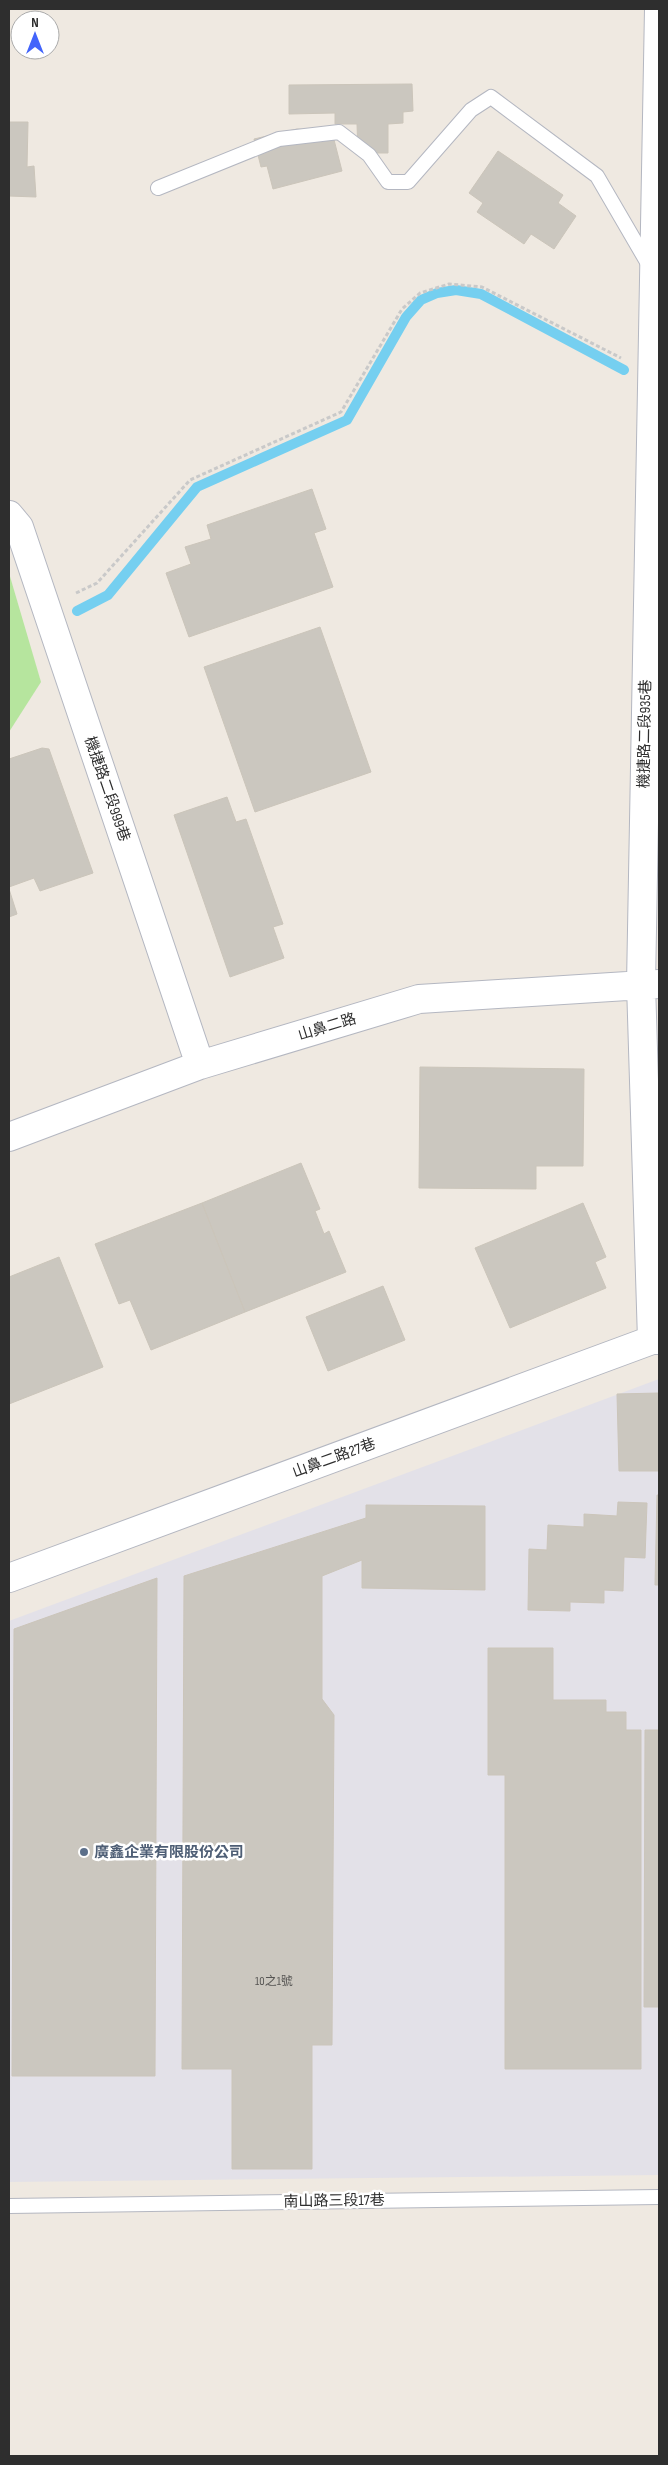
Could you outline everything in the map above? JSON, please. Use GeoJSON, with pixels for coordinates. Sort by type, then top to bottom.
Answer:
{"type":"FeatureCollection","features":[{"type":"Feature","properties":{"kind":"street","name":"機捷路二段935巷"},"geometry":{"type":"LineString","coordinates":[[655,1340],[650,984],[652,374],[659,9]]}},
{"type":"Feature","properties":{"kind":"street","name":"機捷路二段999巷"},"geometry":{"type":"LineString","coordinates":[[9,515],[18,527],[200,1065]]}},
{"type":"Feature","properties":{"kind":"street","name":"山鼻二路"},"geometry":{"type":"LineString","coordinates":[[9,1137],[200,1065],[419,999],[650,984]]}},
{"type":"Feature","properties":{"kind":"street","name":"山鼻二路27巷"},"geometry":{"type":"LineString","coordinates":[[9,1578],[655,1340]]}},
{"type":"Feature","properties":{"kind":"lane"},"geometry":{"type":"LineString","coordinates":[[158,188],[279,138],[339,132],[369,155],[388,182],[408,182],[471,110],[491,97],[597,176],[654,274]]}},
{"type":"Feature","properties":{"kind":"lane","name":"南山路三段17巷"},"geometry":{"type":"LineString","coordinates":[[9,2206],[659,2197]]}},
{"type":"Feature","properties":{"kind":"path"},"geometry":{"type":"LineString","coordinates":[[45,606],[97,583],[190,480],[341,412],[402,309],[420,293],[449,284],[482,287],[652,374]]}},
{"type":"Feature","properties":{"kind":"shaded area"},"geometry":{"type":"Polygon","coordinates":[[[659,1379],[659,2175],[9,2182],[9,1621],[659,1379]]]}},
{"type":"Feature","properties":{"kind":"green space"},"geometry":{"type":"Polygon","coordinates":[[[9,573],[41,682],[9,732],[9,573]]]}},
{"type":"Feature","properties":{"kind":"building"},"geometry":{"type":"Polygon","coordinates":[[[412,84],[413,111],[403,112],[403,123],[388,124],[388,153],[358,153],[357,124],[335,124],[335,113],[289,114],[289,85],[412,84]]]}},
{"type":"Feature","properties":{"kind":"building"},"geometry":{"type":"Polygon","coordinates":[[[9,122],[28,122],[27,167],[34,166],[36,197],[9,196],[9,122]]]}},
{"type":"Feature","properties":{"kind":"building"},"geometry":{"type":"Polygon","coordinates":[[[297,129],[332,132],[342,171],[273,189],[267,166],[261,167],[254,139],[297,129]]]}},
{"type":"Feature","properties":{"kind":"building"},"geometry":{"type":"Polygon","coordinates":[[[498,151],[563,195],[558,203],[576,216],[554,249],[531,234],[524,244],[477,212],[483,203],[469,193],[498,151]]]}},
{"type":"Feature","properties":{"kind":"building"},"geometry":{"type":"Polygon","coordinates":[[[312,489],[326,529],[314,533],[333,587],[189,637],[166,573],[191,564],[185,547],[211,539],[207,525],[312,489]]]}},
{"type":"Feature","properties":{"kind":"building"},"geometry":{"type":"Polygon","coordinates":[[[320,627],[371,772],[255,812],[204,667],[320,627]]]}},
{"type":"Feature","properties":{"kind":"building"},"geometry":{"type":"Polygon","coordinates":[[[42,748],[49,749],[93,873],[40,891],[34,878],[9,887],[9,759],[42,748]]]}},
{"type":"Feature","properties":{"kind":"building"},"geometry":{"type":"Polygon","coordinates":[[[227,797],[236,822],[246,819],[283,924],[273,927],[284,958],[230,977],[174,815],[227,797]]]}},
{"type":"Feature","properties":{"kind":"building"},"geometry":{"type":"Polygon","coordinates":[[[9,889],[17,914],[9,917],[9,889]]]}},
{"type":"Feature","properties":{"kind":"building"},"geometry":{"type":"Polygon","coordinates":[[[420,1067],[584,1069],[583,1166],[536,1166],[536,1189],[419,1188],[420,1067]]]}},
{"type":"Feature","properties":{"kind":"building"},"geometry":{"type":"Polygon","coordinates":[[[301,1163],[320,1209],[315,1211],[324,1234],[329,1231],[346,1272],[245,1312],[202,1203],[301,1163]]]}},
{"type":"Feature","properties":{"kind":"building"},"geometry":{"type":"Polygon","coordinates":[[[202,1203],[245,1312],[151,1350],[130,1300],[119,1304],[95,1244],[202,1203]]]}},
{"type":"Feature","properties":{"kind":"building"},"geometry":{"type":"Polygon","coordinates":[[[583,1203],[606,1257],[595,1262],[606,1288],[510,1328],[475,1248],[583,1203]]]}},
{"type":"Feature","properties":{"kind":"building"},"geometry":{"type":"Polygon","coordinates":[[[59,1257],[103,1367],[9,1404],[9,1277],[59,1257]]]}},
{"type":"Feature","properties":{"kind":"building"},"geometry":{"type":"Polygon","coordinates":[[[383,1286],[405,1340],[328,1371],[306,1317],[383,1286]]]}},
{"type":"Feature","properties":{"kind":"building"},"geometry":{"type":"Polygon","coordinates":[[[659,1393],[659,1471],[619,1471],[617,1394],[659,1393]]]}},
{"type":"Feature","properties":{"kind":"building"},"geometry":{"type":"Polygon","coordinates":[[[657,1495],[659,1495],[659,1585],[655,1585],[657,1495]]]}},
{"type":"Feature","properties":{"kind":"building"},"geometry":{"type":"Polygon","coordinates":[[[618,1502],[647,1503],[645,1558],[624,1557],[623,1591],[604,1590],[604,1603],[570,1602],[570,1611],[528,1610],[529,1549],[547,1550],[548,1525],[584,1527],[584,1514],[617,1516],[618,1502]]]}},
{"type":"Feature","properties":{"kind":"building"},"geometry":{"type":"Polygon","coordinates":[[[366,1505],[485,1506],[485,1590],[362,1588],[362,1560],[322,1576],[322,1699],[334,1715],[332,2045],[312,2045],[312,2169],[232,2169],[232,2069],[182,2069],[184,1576],[366,1518],[366,1505]]]}},
{"type":"Feature","properties":{"kind":"building","name":"廣鑫企業有限股份公司"},"geometry":{"type":"Polygon","coordinates":[[[157,1578],[155,2076],[12,2076],[14,1629],[157,1578]]]}},
{"type":"Feature","properties":{"kind":"building"},"geometry":{"type":"Polygon","coordinates":[[[488,1648],[553,1648],[553,1700],[606,1700],[606,1712],[626,1712],[626,1730],[641,1730],[641,2069],[505,2069],[505,1775],[488,1775],[488,1648]]]}},
{"type":"Feature","properties":{"kind":"building"},"geometry":{"type":"Polygon","coordinates":[[[645,1730],[659,1730],[659,2007],[644,2007],[645,1730]]]}},
{"type":"Feature","properties":{"kind":"waterway"},"geometry":{"type":"LineString","coordinates":[[77,611],[108,595],[197,487],[347,420],[406,317],[421,300],[437,293],[456,290],[481,294],[624,370]]}},
{"type":"Feature","properties":{"kind":"place","name":"廣鑫企業有限股份公司"},"geometry":{"type":"Point","coordinates":[84,1852]}}]}
